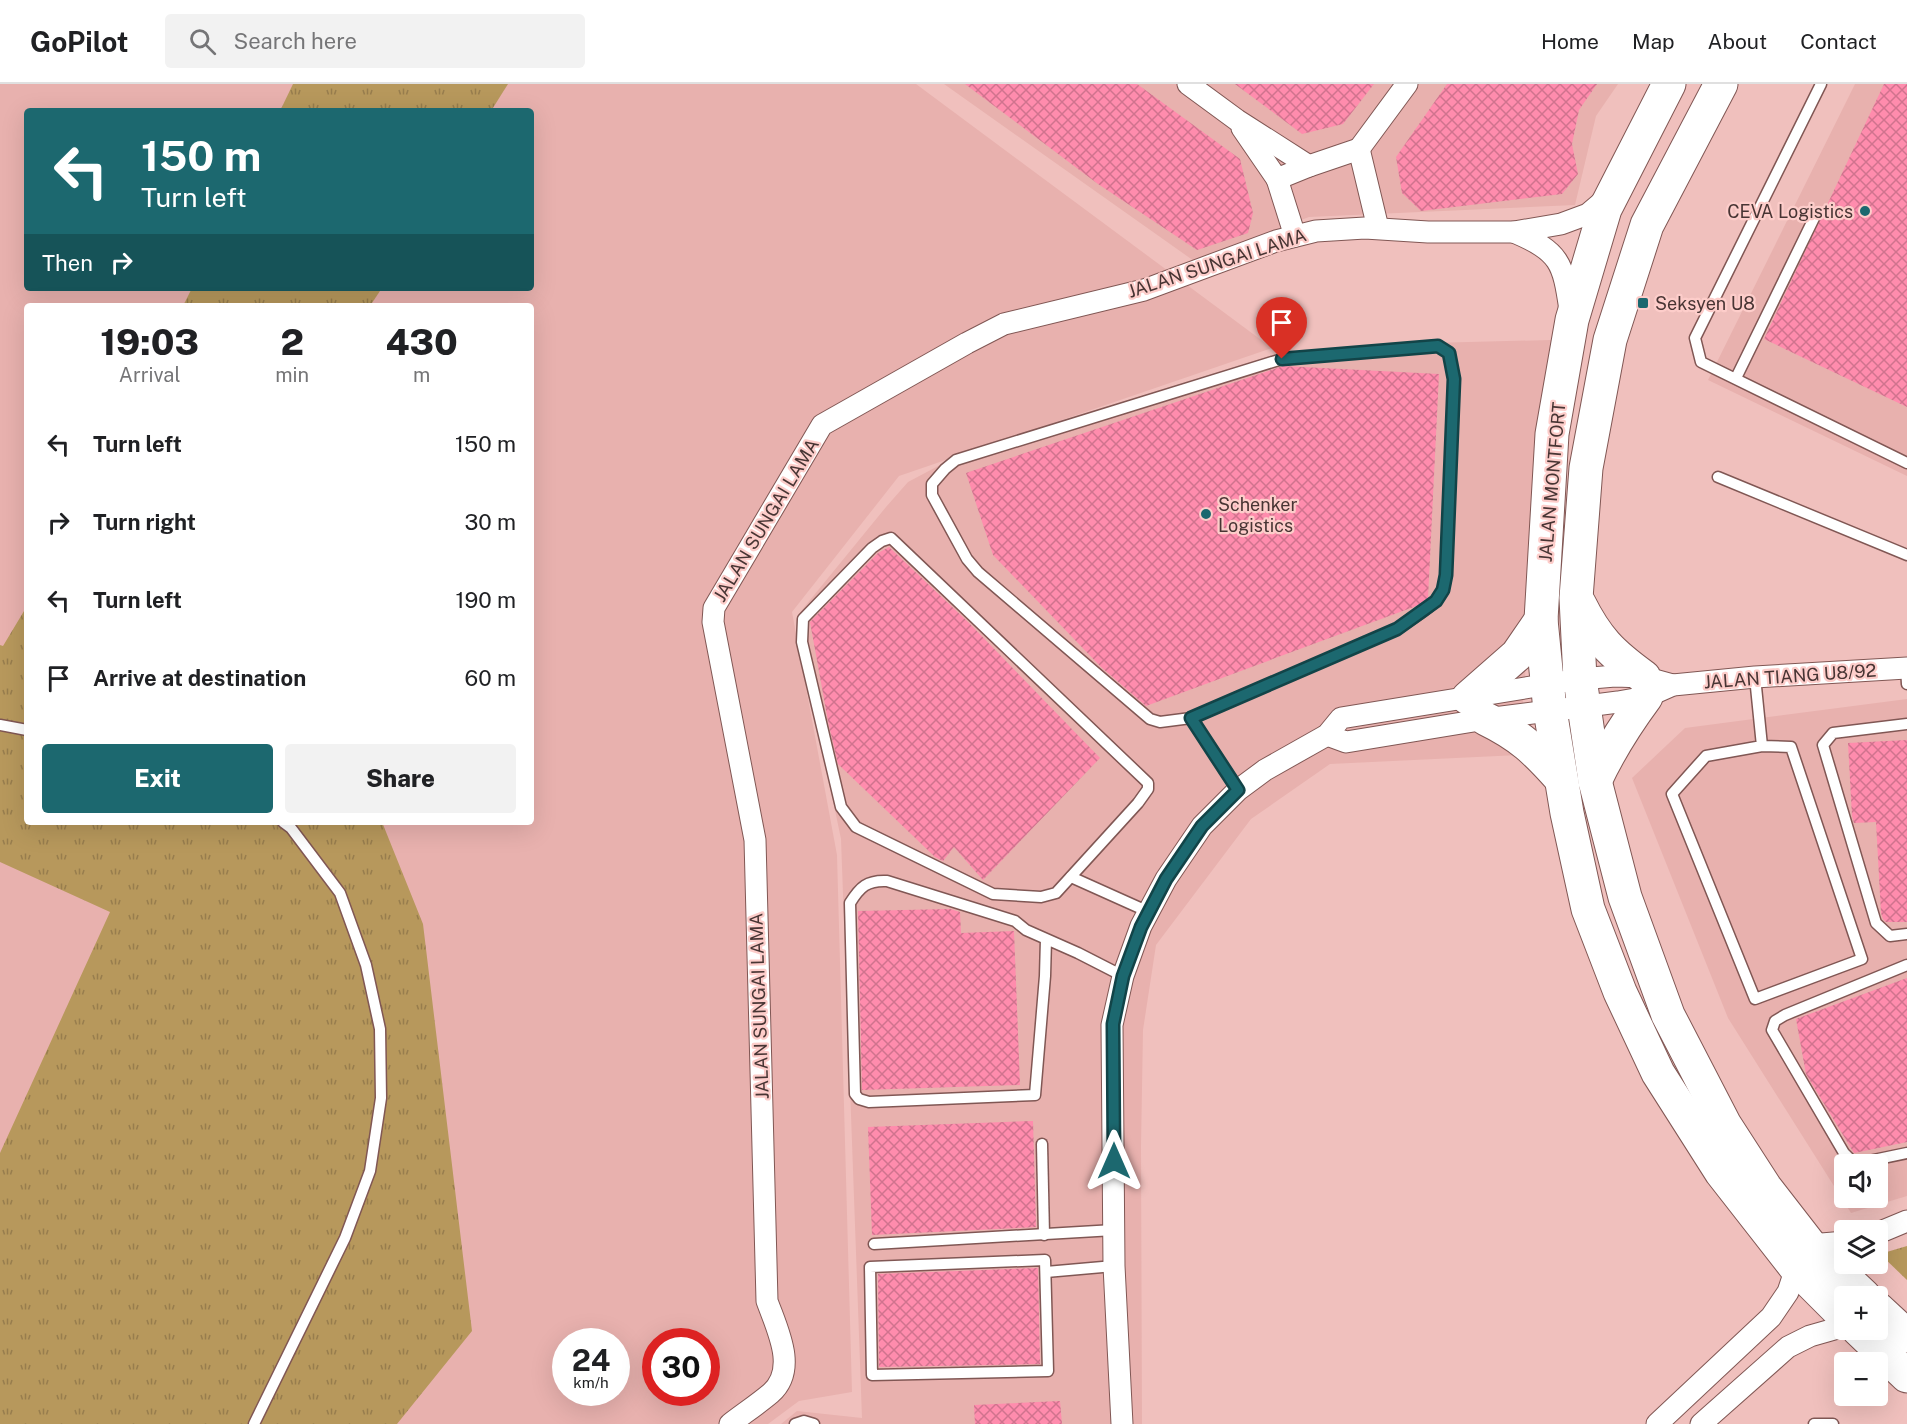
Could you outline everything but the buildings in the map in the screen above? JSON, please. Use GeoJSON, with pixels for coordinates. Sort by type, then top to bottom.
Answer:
{"type":"FeatureCollection","features":[{"type":"Feature","properties":{"kind":"main road","name":"JALAN MONTFORT"},"geometry":{"type":"LineString","coordinates":[[1669,84],[1605,209],[1572,320],[1552,434],[1541,620],[1548,698],[1561,779],[1588,909],[1620,992],[1658,1073],[1721,1172],[1803,1257]]}},
{"type":"Feature","properties":{"kind":"main road","name":"JALAN MONTFORT"},"geometry":{"type":"LineString","coordinates":[[1721,84],[1647,225],[1610,340],[1586,468],[1576,598],[1582,692],[1595,781],[1625,897],[1668,1015],[1725,1125],[1765,1187],[1803,1257]]}},
{"type":"Feature","properties":{"kind":"main road"},"geometry":{"type":"LineString","coordinates":[[1576,598],[1593,630],[1604,644],[1654,686],[1614,744],[1595,781]]}},
{"type":"Feature","properties":{"kind":"main road"},"geometry":{"type":"LineString","coordinates":[[1541,620],[1477,708],[1531,746],[1561,779]]}},
{"type":"Feature","properties":{"kind":"main road"},"geometry":{"type":"LineString","coordinates":[[1803,1257],[1848,1286]]}},
{"type":"Feature","properties":{"kind":"main road"},"geometry":{"type":"LineString","coordinates":[[1803,1257],[1834,1301]]}},
{"type":"Feature","properties":{"kind":"main road"},"geometry":{"type":"LineString","coordinates":[[1888,1318],[1907,1336]]}},
{"type":"Feature","properties":{"kind":"main road"},"geometry":{"type":"LineString","coordinates":[[1869,1340],[1907,1376]]}},
{"type":"Feature","properties":{"kind":"street"},"geometry":{"type":"LineString","coordinates":[[1188,84],[1237,120],[1309,166]]}},
{"type":"Feature","properties":{"kind":"street"},"geometry":{"type":"LineString","coordinates":[[1277,179],[1359,149],[1407,84]]}},
{"type":"Feature","properties":{"kind":"street"},"geometry":{"type":"LineString","coordinates":[[1237,120],[1277,179],[1295,236]]}},
{"type":"Feature","properties":{"kind":"street"},"geometry":{"type":"LineString","coordinates":[[1359,149],[1378,228]]}},
{"type":"Feature","properties":{"kind":"street","name":"JALAN SUNGAI LAMA"},"geometry":{"type":"LineString","coordinates":[[730,1424],[773,1392],[784,1375],[784,1352],[767,1301],[755,840],[713,622],[714,608],[822,425],[1004,324],[1144,290],[1276,241],[1316,231],[1378,228],[1428,232],[1514,232],[1562,224],[1588,214],[1615,190]]}},
{"type":"Feature","properties":{"kind":"street"},"geometry":{"type":"LineString","coordinates":[[1514,232],[1539,243],[1556,259],[1565,275],[1572,320]]}},
{"type":"Feature","properties":{"kind":"street","name":"JALAN TIANG U8/92"},"geometry":{"type":"LineString","coordinates":[[1548,698],[1582,692],[1755,677],[1907,673]]}},
{"type":"Feature","properties":{"kind":"street"},"geometry":{"type":"LineString","coordinates":[[1122,1424],[1114,1266],[1113,1024],[1123,976],[1149,912],[1166,879],[1202,826],[1238,790],[1265,770],[1327,735],[1341,718],[1477,708],[1548,698]]}},
{"type":"Feature","properties":{"kind":"street"},"geometry":{"type":"LineString","coordinates":[[1327,735],[1346,742],[1477,708],[1548,698]]}},
{"type":"Feature","properties":{"kind":"street"},"geometry":{"type":"LineString","coordinates":[[1888,1229],[1907,1221]]}},
{"type":"Feature","properties":{"kind":"street"},"geometry":{"type":"LineString","coordinates":[[1657,1424],[1771,1317],[1788,1292],[1803,1257],[1834,1246]]}},
{"type":"Feature","properties":{"kind":"street"},"geometry":{"type":"LineString","coordinates":[[1701,1424],[1788,1347],[1810,1336],[1834,1329]]}},
{"type":"Feature","properties":{"kind":"lane"},"geometry":{"type":"LineString","coordinates":[[1821,84],[1695,338],[1701,362],[1907,463]]}},
{"type":"Feature","properties":{"kind":"lane"},"geometry":{"type":"LineString","coordinates":[[1736,378],[1816,214]]}},
{"type":"Feature","properties":{"kind":"lane"},"geometry":{"type":"LineString","coordinates":[[1438,346],[1449,353],[1454,379],[1446,575],[1443,590],[1436,601],[1397,629],[1191,718],[1160,722],[1150,719],[978,572],[967,559],[932,495],[932,484],[956,460],[1282,359],[1438,346]]}},
{"type":"Feature","properties":{"kind":"lane"},"geometry":{"type":"LineString","coordinates":[[1718,477],[1907,555]]}},
{"type":"Feature","properties":{"kind":"lane"},"geometry":{"type":"LineString","coordinates":[[891,538],[1148,783],[1148,789],[1138,803],[1071,878],[1056,893],[1041,897],[993,894],[856,827],[841,807],[802,642],[803,619],[872,548],[882,541],[891,538]]}},
{"type":"Feature","properties":{"kind":"lane"},"geometry":{"type":"LineString","coordinates":[[1755,677],[1762,746]]}},
{"type":"Feature","properties":{"kind":"lane"},"geometry":{"type":"LineString","coordinates":[[1191,718],[1238,790]]}},
{"type":"Feature","properties":{"kind":"lane"},"geometry":{"type":"LineString","coordinates":[[1907,724],[1833,733],[1824,746],[1876,923],[1890,936],[1907,934]]}},
{"type":"Feature","properties":{"kind":"lane"},"geometry":{"type":"LineString","coordinates":[[0,725],[24,729]]}},
{"type":"Feature","properties":{"kind":"lane"},"geometry":{"type":"LineString","coordinates":[[1762,746],[1791,747],[1862,959],[1755,999],[1672,794],[1706,756],[1762,746]]}},
{"type":"Feature","properties":{"kind":"lane"},"geometry":{"type":"LineString","coordinates":[[254,1424],[345,1238],[370,1171],[381,1098],[380,1029],[363,954],[340,893],[287,825]]}},
{"type":"Feature","properties":{"kind":"lane"},"geometry":{"type":"LineString","coordinates":[[1071,878],[1149,912]]}},
{"type":"Feature","properties":{"kind":"lane"},"geometry":{"type":"LineString","coordinates":[[1046,939],[1035,1095],[868,1102],[859,1099],[855,1094],[849,918],[850,903],[855,894],[873,881],[887,881],[1015,921],[1026,930],[1078,953],[1123,976]]}},
{"type":"Feature","properties":{"kind":"lane"},"geometry":{"type":"LineString","coordinates":[[1907,965],[1785,1015],[1775,1021],[1772,1030],[1844,1153],[1853,1162],[1859,1163],[1907,1153]]}},
{"type":"Feature","properties":{"kind":"lane"},"geometry":{"type":"LineString","coordinates":[[1042,1144],[1044,1235]]}},
{"type":"Feature","properties":{"kind":"lane"},"geometry":{"type":"LineString","coordinates":[[874,1244],[1114,1230]]}},
{"type":"Feature","properties":{"kind":"lane"},"geometry":{"type":"LineString","coordinates":[[1045,1260],[1046,1272],[1048,1371],[872,1375],[870,1267],[1045,1260]]}},
{"type":"Feature","properties":{"kind":"lane"},"geometry":{"type":"LineString","coordinates":[[1046,1272],[1114,1266]]}},
{"type":"Feature","properties":{"kind":"lane"},"geometry":{"type":"LineString","coordinates":[[795,1424],[804,1420],[814,1424]]}},
{"type":"Feature","properties":{"kind":"lane"},"geometry":{"type":"LineString","coordinates":[[1814,1424],[1833,1424]]}},
{"type":"Feature","properties":{"kind":"shaded area"},"geometry":{"type":"Polygon","coordinates":[[[0,84],[916,84],[1272,348],[899,476],[792,612],[837,855],[852,1392],[799,1401],[768,1424],[0,1424],[0,84]]]}},
{"type":"Feature","properties":{"kind":"shaded area"},"geometry":{"type":"Polygon","coordinates":[[[944,84],[1618,84],[1596,116],[1575,205],[1309,217],[1194,261],[944,84]]]}},
{"type":"Feature","properties":{"kind":"shaded area"},"geometry":{"type":"Polygon","coordinates":[[[1855,84],[1907,84],[1907,476],[1708,380],[1855,84]]]}},
{"type":"Feature","properties":{"kind":"shaded area"},"geometry":{"type":"Polygon","coordinates":[[[1551,340],[1519,755],[1330,764],[1251,819],[1156,945],[1143,1030],[1142,1424],[781,1424],[797,1411],[862,1418],[841,839],[803,656],[797,616],[908,482],[942,464],[1273,355],[1430,343],[1551,340]]]}},
{"type":"Feature","properties":{"kind":"shaded area"},"geometry":{"type":"Polygon","coordinates":[[[1907,699],[1907,1196],[1888,1202],[1888,1154],[1834,1154],[1834,1186],[1728,1018],[1632,778],[1685,728],[1907,699]]]}},
{"type":"Feature","properties":{"kind":"shaded area"},"geometry":{"type":"Polygon","coordinates":[[[1848,1208],[1867,1208],[1851,1213],[1848,1208]]]}},
{"type":"Feature","properties":{"kind":"green space"},"geometry":{"type":"Polygon","coordinates":[[[293,84],[508,84],[493,108],[281,108],[293,84]]]}},
{"type":"Feature","properties":{"kind":"green space"},"geometry":{"type":"Polygon","coordinates":[[[190,291],[380,291],[372,303],[184,303],[190,291]]]}},
{"type":"Feature","properties":{"kind":"green space"},"geometry":{"type":"Polygon","coordinates":[[[24,611],[24,825],[383,825],[423,924],[472,1331],[397,1424],[0,1424],[0,1153],[110,912],[0,862],[0,645],[3,646],[24,611]]]}},
{"type":"Feature","properties":{"kind":"green space"},"geometry":{"type":"Polygon","coordinates":[[[1907,1246],[1907,1280],[1888,1262],[1888,1252],[1907,1246]]]}},
{"type":"Feature","properties":{"kind":"place","name":"CEVA Logistics"},"geometry":{"type":"Point","coordinates":[1865,211]}},
{"type":"Feature","properties":{"kind":"place","name":"Seksyen U8"},"geometry":{"type":"Point","coordinates":[1643,303]}},
{"type":"Feature","properties":{"kind":"place","name":"Schenker Logistics"},"geometry":{"type":"Point","coordinates":[1206,514]}},
{"type":"Feature","properties":{"kind":"route"},"geometry":{"type":"LineString","coordinates":[[1114,1161],[1113,1024],[1123,976],[1141,927],[1166,879],[1202,826],[1238,790],[1191,718],[1397,629],[1436,601],[1443,590],[1446,575],[1454,379],[1449,353],[1438,346],[1282,359]]}}]}
